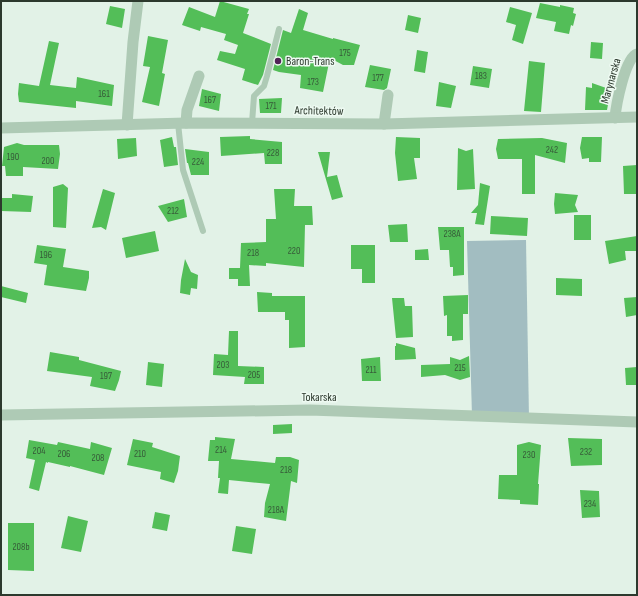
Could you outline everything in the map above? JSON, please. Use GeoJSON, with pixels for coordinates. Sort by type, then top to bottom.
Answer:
{"type":"FeatureCollection","features":[{"type":"Feature","properties":{"kind":"street"},"geometry":{"type":"LineString","coordinates":[[127,125],[133,42],[138,1]]}},
{"type":"Feature","properties":{"kind":"street","name":"Marynarska"},"geometry":{"type":"LineString","coordinates":[[615,118],[628,64],[632,56],[637,54]]}},
{"type":"Feature","properties":{"kind":"street"},"geometry":{"type":"LineString","coordinates":[[182,123],[199,76]]}},
{"type":"Feature","properties":{"kind":"street"},"geometry":{"type":"LineString","coordinates":[[384,124],[388,95]]}},
{"type":"Feature","properties":{"kind":"street","name":"Architektów"},"geometry":{"type":"LineString","coordinates":[[1,128],[182,123],[384,124],[637,117]]}},
{"type":"Feature","properties":{"kind":"street","name":"Tokarska"},"geometry":{"type":"LineString","coordinates":[[1,415],[310,410],[637,422]]}},
{"type":"Feature","properties":{"kind":"lane"},"geometry":{"type":"LineString","coordinates":[[252,123],[254,96],[264,86],[279,29]]}},
{"type":"Feature","properties":{"kind":"lane"},"geometry":{"type":"LineString","coordinates":[[182,123],[183,170],[203,230]]}},
{"type":"Feature","properties":{"kind":"shaded area"},"geometry":{"type":"Polygon","coordinates":[[[526,240],[529,419],[472,416],[467,241],[526,240]]]}},
{"type":"Feature","properties":{"kind":"building"},"geometry":{"type":"Polygon","coordinates":[[[220,1],[249,9],[247,14],[249,14],[243,33],[271,44],[263,75],[258,85],[242,80],[245,69],[217,60],[220,51],[235,54],[238,45],[224,40],[226,34],[201,27],[200,31],[182,25],[189,7],[215,17],[220,1]]]}},
{"type":"Feature","properties":{"kind":"building"},"geometry":{"type":"Polygon","coordinates":[[[540,3],[574,8],[573,13],[576,14],[569,34],[554,31],[556,22],[536,18],[540,3]]]}},
{"type":"Feature","properties":{"kind":"building"},"geometry":{"type":"Polygon","coordinates":[[[110,6],[125,9],[122,28],[106,24],[110,6]]]}},
{"type":"Feature","properties":{"kind":"building"},"geometry":{"type":"Polygon","coordinates":[[[510,7],[532,13],[523,44],[512,40],[516,25],[506,22],[510,7]]]}},
{"type":"Feature","properties":{"kind":"building"},"geometry":{"type":"Polygon","coordinates":[[[299,9],[308,13],[303,30],[360,45],[354,65],[343,65],[330,58],[323,92],[300,88],[301,75],[273,70],[283,30],[291,33],[299,9]]]}},
{"type":"Feature","properties":{"kind":"building"},"geometry":{"type":"Polygon","coordinates":[[[408,15],[421,18],[418,33],[405,30],[408,15]]]}},
{"type":"Feature","properties":{"kind":"building"},"geometry":{"type":"Polygon","coordinates":[[[148,36],[168,40],[162,73],[165,74],[159,106],[142,102],[150,67],[143,66],[148,36]]]}},
{"type":"Feature","properties":{"kind":"building"},"geometry":{"type":"Polygon","coordinates":[[[49,41],[59,43],[50,85],[76,88],[77,77],[114,85],[112,106],[76,101],[76,108],[19,102],[19,83],[39,86],[49,41]]]}},
{"type":"Feature","properties":{"kind":"building"},"geometry":{"type":"Polygon","coordinates":[[[591,42],[603,43],[602,59],[590,58],[591,42]]]}},
{"type":"Feature","properties":{"kind":"building"},"geometry":{"type":"Polygon","coordinates":[[[417,50],[428,52],[425,73],[414,71],[417,50]]]}},
{"type":"Feature","properties":{"kind":"building"},"geometry":{"type":"Polygon","coordinates":[[[529,61],[545,63],[541,112],[524,111],[529,61]]]}},
{"type":"Feature","properties":{"kind":"building"},"geometry":{"type":"Polygon","coordinates":[[[370,65],[391,69],[387,88],[384,90],[365,87],[370,65]]]}},
{"type":"Feature","properties":{"kind":"building"},"geometry":{"type":"Polygon","coordinates":[[[473,66],[492,69],[489,88],[470,85],[473,66]]]}},
{"type":"Feature","properties":{"kind":"building"},"geometry":{"type":"Polygon","coordinates":[[[439,82],[456,86],[451,108],[436,106],[439,82]]]}},
{"type":"Feature","properties":{"kind":"building"},"geometry":{"type":"Polygon","coordinates":[[[592,83],[609,89],[607,110],[585,110],[586,87],[592,88],[592,83]]]}},
{"type":"Feature","properties":{"kind":"building"},"geometry":{"type":"Polygon","coordinates":[[[202,89],[221,94],[219,111],[199,106],[202,89]]]}},
{"type":"Feature","properties":{"kind":"building"},"geometry":{"type":"Polygon","coordinates":[[[282,98],[281,113],[260,113],[259,99],[282,98]]]}},
{"type":"Feature","properties":{"kind":"building"},"geometry":{"type":"Polygon","coordinates":[[[250,136],[250,139],[282,142],[282,164],[265,164],[264,153],[221,156],[220,137],[250,136]]]}},
{"type":"Feature","properties":{"kind":"building"},"geometry":{"type":"Polygon","coordinates":[[[172,137],[174,147],[176,147],[178,165],[164,167],[160,140],[172,137]]]}},
{"type":"Feature","properties":{"kind":"building"},"geometry":{"type":"Polygon","coordinates":[[[396,137],[420,138],[420,158],[414,158],[417,179],[398,181],[395,153],[396,137]]]}},
{"type":"Feature","properties":{"kind":"building"},"geometry":{"type":"Polygon","coordinates":[[[582,137],[602,137],[601,162],[589,162],[589,158],[582,159],[580,148],[582,137]]]}},
{"type":"Feature","properties":{"kind":"building"},"geometry":{"type":"Polygon","coordinates":[[[136,138],[137,156],[118,159],[117,139],[136,138]]]}},
{"type":"Feature","properties":{"kind":"building"},"geometry":{"type":"Polygon","coordinates":[[[542,138],[567,143],[565,163],[535,155],[535,194],[522,194],[522,159],[498,159],[496,149],[498,139],[542,138]]]}},
{"type":"Feature","properties":{"kind":"building"},"geometry":{"type":"Polygon","coordinates":[[[17,143],[24,145],[59,145],[60,154],[58,169],[23,167],[23,176],[6,176],[5,166],[2,166],[4,147],[17,143]]]}},
{"type":"Feature","properties":{"kind":"building"},"geometry":{"type":"Polygon","coordinates":[[[458,148],[466,151],[473,149],[475,189],[457,190],[458,148]]]}},
{"type":"Feature","properties":{"kind":"building"},"geometry":{"type":"Polygon","coordinates":[[[185,149],[209,152],[209,175],[191,175],[185,149]]]}},
{"type":"Feature","properties":{"kind":"building"},"geometry":{"type":"Polygon","coordinates":[[[318,152],[330,152],[327,177],[337,175],[343,197],[332,200],[318,152]]]}},
{"type":"Feature","properties":{"kind":"building"},"geometry":{"type":"Polygon","coordinates":[[[637,165],[637,194],[624,194],[623,166],[637,165]]]}},
{"type":"Feature","properties":{"kind":"building"},"geometry":{"type":"Polygon","coordinates":[[[480,183],[490,186],[484,225],[475,224],[477,213],[471,213],[478,205],[480,183]]]}},
{"type":"Feature","properties":{"kind":"building"},"geometry":{"type":"Polygon","coordinates":[[[63,184],[68,188],[66,228],[53,227],[53,187],[63,184]]]}},
{"type":"Feature","properties":{"kind":"building"},"geometry":{"type":"Polygon","coordinates":[[[103,189],[115,193],[106,230],[101,227],[92,228],[103,189]]]}},
{"type":"Feature","properties":{"kind":"building"},"geometry":{"type":"Polygon","coordinates":[[[274,189],[295,189],[294,206],[312,206],[313,225],[305,225],[304,267],[266,263],[266,266],[249,265],[250,286],[238,286],[238,279],[229,279],[229,268],[240,268],[241,243],[266,242],[266,219],[276,219],[274,189]]]}},
{"type":"Feature","properties":{"kind":"building"},"geometry":{"type":"Polygon","coordinates":[[[555,193],[578,195],[575,205],[578,212],[555,214],[555,193]]]}},
{"type":"Feature","properties":{"kind":"building"},"geometry":{"type":"Polygon","coordinates":[[[12,194],[33,196],[31,212],[1,211],[1,198],[12,198],[12,194]]]}},
{"type":"Feature","properties":{"kind":"building"},"geometry":{"type":"Polygon","coordinates":[[[184,199],[187,217],[168,222],[158,206],[184,199]]]}},
{"type":"Feature","properties":{"kind":"building"},"geometry":{"type":"Polygon","coordinates":[[[574,215],[591,215],[591,240],[574,240],[574,215]]]}},
{"type":"Feature","properties":{"kind":"building"},"geometry":{"type":"Polygon","coordinates":[[[491,216],[528,218],[527,236],[490,234],[491,216]]]}},
{"type":"Feature","properties":{"kind":"building"},"geometry":{"type":"Polygon","coordinates":[[[407,224],[408,242],[390,242],[388,225],[407,224]]]}},
{"type":"Feature","properties":{"kind":"building"},"geometry":{"type":"Polygon","coordinates":[[[438,227],[464,227],[464,275],[453,276],[453,267],[450,267],[449,250],[440,250],[438,227]]]}},
{"type":"Feature","properties":{"kind":"building"},"geometry":{"type":"Polygon","coordinates":[[[155,231],[159,251],[126,258],[122,238],[155,231]]]}},
{"type":"Feature","properties":{"kind":"building"},"geometry":{"type":"Polygon","coordinates":[[[637,236],[637,251],[625,251],[626,260],[609,264],[605,241],[637,236]]]}},
{"type":"Feature","properties":{"kind":"building"},"geometry":{"type":"Polygon","coordinates":[[[37,245],[66,249],[63,267],[89,271],[86,291],[44,285],[47,265],[34,263],[37,245]]]}},
{"type":"Feature","properties":{"kind":"building"},"geometry":{"type":"Polygon","coordinates":[[[351,245],[375,245],[375,283],[362,283],[362,269],[351,269],[351,245]]]}},
{"type":"Feature","properties":{"kind":"building"},"geometry":{"type":"Polygon","coordinates":[[[428,249],[429,260],[415,260],[415,250],[428,249]]]}},
{"type":"Feature","properties":{"kind":"building"},"geometry":{"type":"Polygon","coordinates":[[[185,259],[191,272],[198,275],[197,289],[191,288],[190,295],[180,293],[185,259]]]}},
{"type":"Feature","properties":{"kind":"building"},"geometry":{"type":"Polygon","coordinates":[[[556,278],[582,279],[582,296],[556,295],[556,278]]]}},
{"type":"Feature","properties":{"kind":"building"},"geometry":{"type":"Polygon","coordinates":[[[1,286],[28,293],[26,303],[1,297],[1,286]]]}},
{"type":"Feature","properties":{"kind":"building"},"geometry":{"type":"Polygon","coordinates":[[[257,292],[272,293],[272,296],[305,296],[305,347],[289,348],[289,320],[285,320],[285,312],[258,312],[257,292]]]}},
{"type":"Feature","properties":{"kind":"building"},"geometry":{"type":"Polygon","coordinates":[[[468,295],[468,314],[463,314],[463,340],[452,341],[452,336],[447,336],[447,315],[444,316],[443,296],[468,295]]]}},
{"type":"Feature","properties":{"kind":"building"},"geometry":{"type":"Polygon","coordinates":[[[637,297],[637,315],[626,317],[624,298],[637,297]]]}},
{"type":"Feature","properties":{"kind":"building"},"geometry":{"type":"Polygon","coordinates":[[[392,298],[404,298],[405,306],[412,306],[413,337],[396,338],[392,298]]]}},
{"type":"Feature","properties":{"kind":"building"},"geometry":{"type":"Polygon","coordinates":[[[229,331],[238,331],[238,366],[264,367],[264,384],[244,384],[245,377],[213,375],[214,354],[228,355],[229,331]]]}},
{"type":"Feature","properties":{"kind":"building"},"geometry":{"type":"Polygon","coordinates":[[[396,343],[415,348],[416,359],[395,360],[396,343]]]}},
{"type":"Feature","properties":{"kind":"building"},"geometry":{"type":"Polygon","coordinates":[[[50,352],[79,357],[79,360],[121,371],[115,391],[90,386],[92,377],[47,371],[50,352]]]}},
{"type":"Feature","properties":{"kind":"building"},"geometry":{"type":"Polygon","coordinates":[[[469,356],[470,377],[460,380],[445,375],[421,377],[421,365],[450,364],[450,357],[460,360],[469,356]]]}},
{"type":"Feature","properties":{"kind":"building"},"geometry":{"type":"Polygon","coordinates":[[[380,357],[381,381],[362,381],[361,359],[380,357]]]}},
{"type":"Feature","properties":{"kind":"building"},"geometry":{"type":"Polygon","coordinates":[[[148,362],[164,364],[162,387],[146,385],[148,362]]]}},
{"type":"Feature","properties":{"kind":"building"},"geometry":{"type":"Polygon","coordinates":[[[637,367],[637,385],[626,385],[625,368],[637,367]]]}},
{"type":"Feature","properties":{"kind":"building"},"geometry":{"type":"Polygon","coordinates":[[[292,424],[292,433],[273,434],[273,425],[292,424]]]}},
{"type":"Feature","properties":{"kind":"building"},"geometry":{"type":"Polygon","coordinates":[[[215,437],[235,439],[231,459],[275,463],[276,457],[290,457],[299,460],[297,483],[291,481],[286,521],[264,517],[265,503],[270,484],[229,480],[228,494],[218,493],[220,478],[218,478],[219,461],[208,461],[210,440],[215,440],[215,437]]]}},
{"type":"Feature","properties":{"kind":"building"},"geometry":{"type":"Polygon","coordinates":[[[568,438],[602,439],[602,465],[571,466],[568,438]]]}},
{"type":"Feature","properties":{"kind":"building"},"geometry":{"type":"Polygon","coordinates":[[[133,439],[153,443],[152,447],[180,456],[178,471],[174,483],[160,479],[161,472],[127,465],[133,439]]]}},
{"type":"Feature","properties":{"kind":"building"},"geometry":{"type":"Polygon","coordinates":[[[29,440],[57,445],[58,442],[90,449],[91,442],[112,448],[104,475],[70,466],[46,462],[39,491],[29,488],[35,460],[26,458],[29,440]]]}},
{"type":"Feature","properties":{"kind":"building"},"geometry":{"type":"Polygon","coordinates":[[[529,442],[541,445],[538,505],[520,504],[520,500],[498,499],[499,475],[517,475],[517,445],[529,442]]]}},
{"type":"Feature","properties":{"kind":"building"},"geometry":{"type":"Polygon","coordinates":[[[580,490],[599,491],[600,517],[582,518],[580,490]]]}},
{"type":"Feature","properties":{"kind":"building"},"geometry":{"type":"Polygon","coordinates":[[[155,512],[170,515],[167,531],[152,528],[155,512]]]}},
{"type":"Feature","properties":{"kind":"building"},"geometry":{"type":"Polygon","coordinates":[[[68,516],[88,521],[81,552],[61,548],[68,516]]]}},
{"type":"Feature","properties":{"kind":"building"},"geometry":{"type":"Polygon","coordinates":[[[8,523],[34,523],[34,571],[8,570],[8,523]]]}},
{"type":"Feature","properties":{"kind":"building"},"geometry":{"type":"Polygon","coordinates":[[[236,526],[256,529],[252,554],[232,551],[236,526]]]}},
{"type":"Feature","properties":{"kind":"place","name":"Baron-Trans"},"geometry":{"type":"Point","coordinates":[278,61]}}]}
